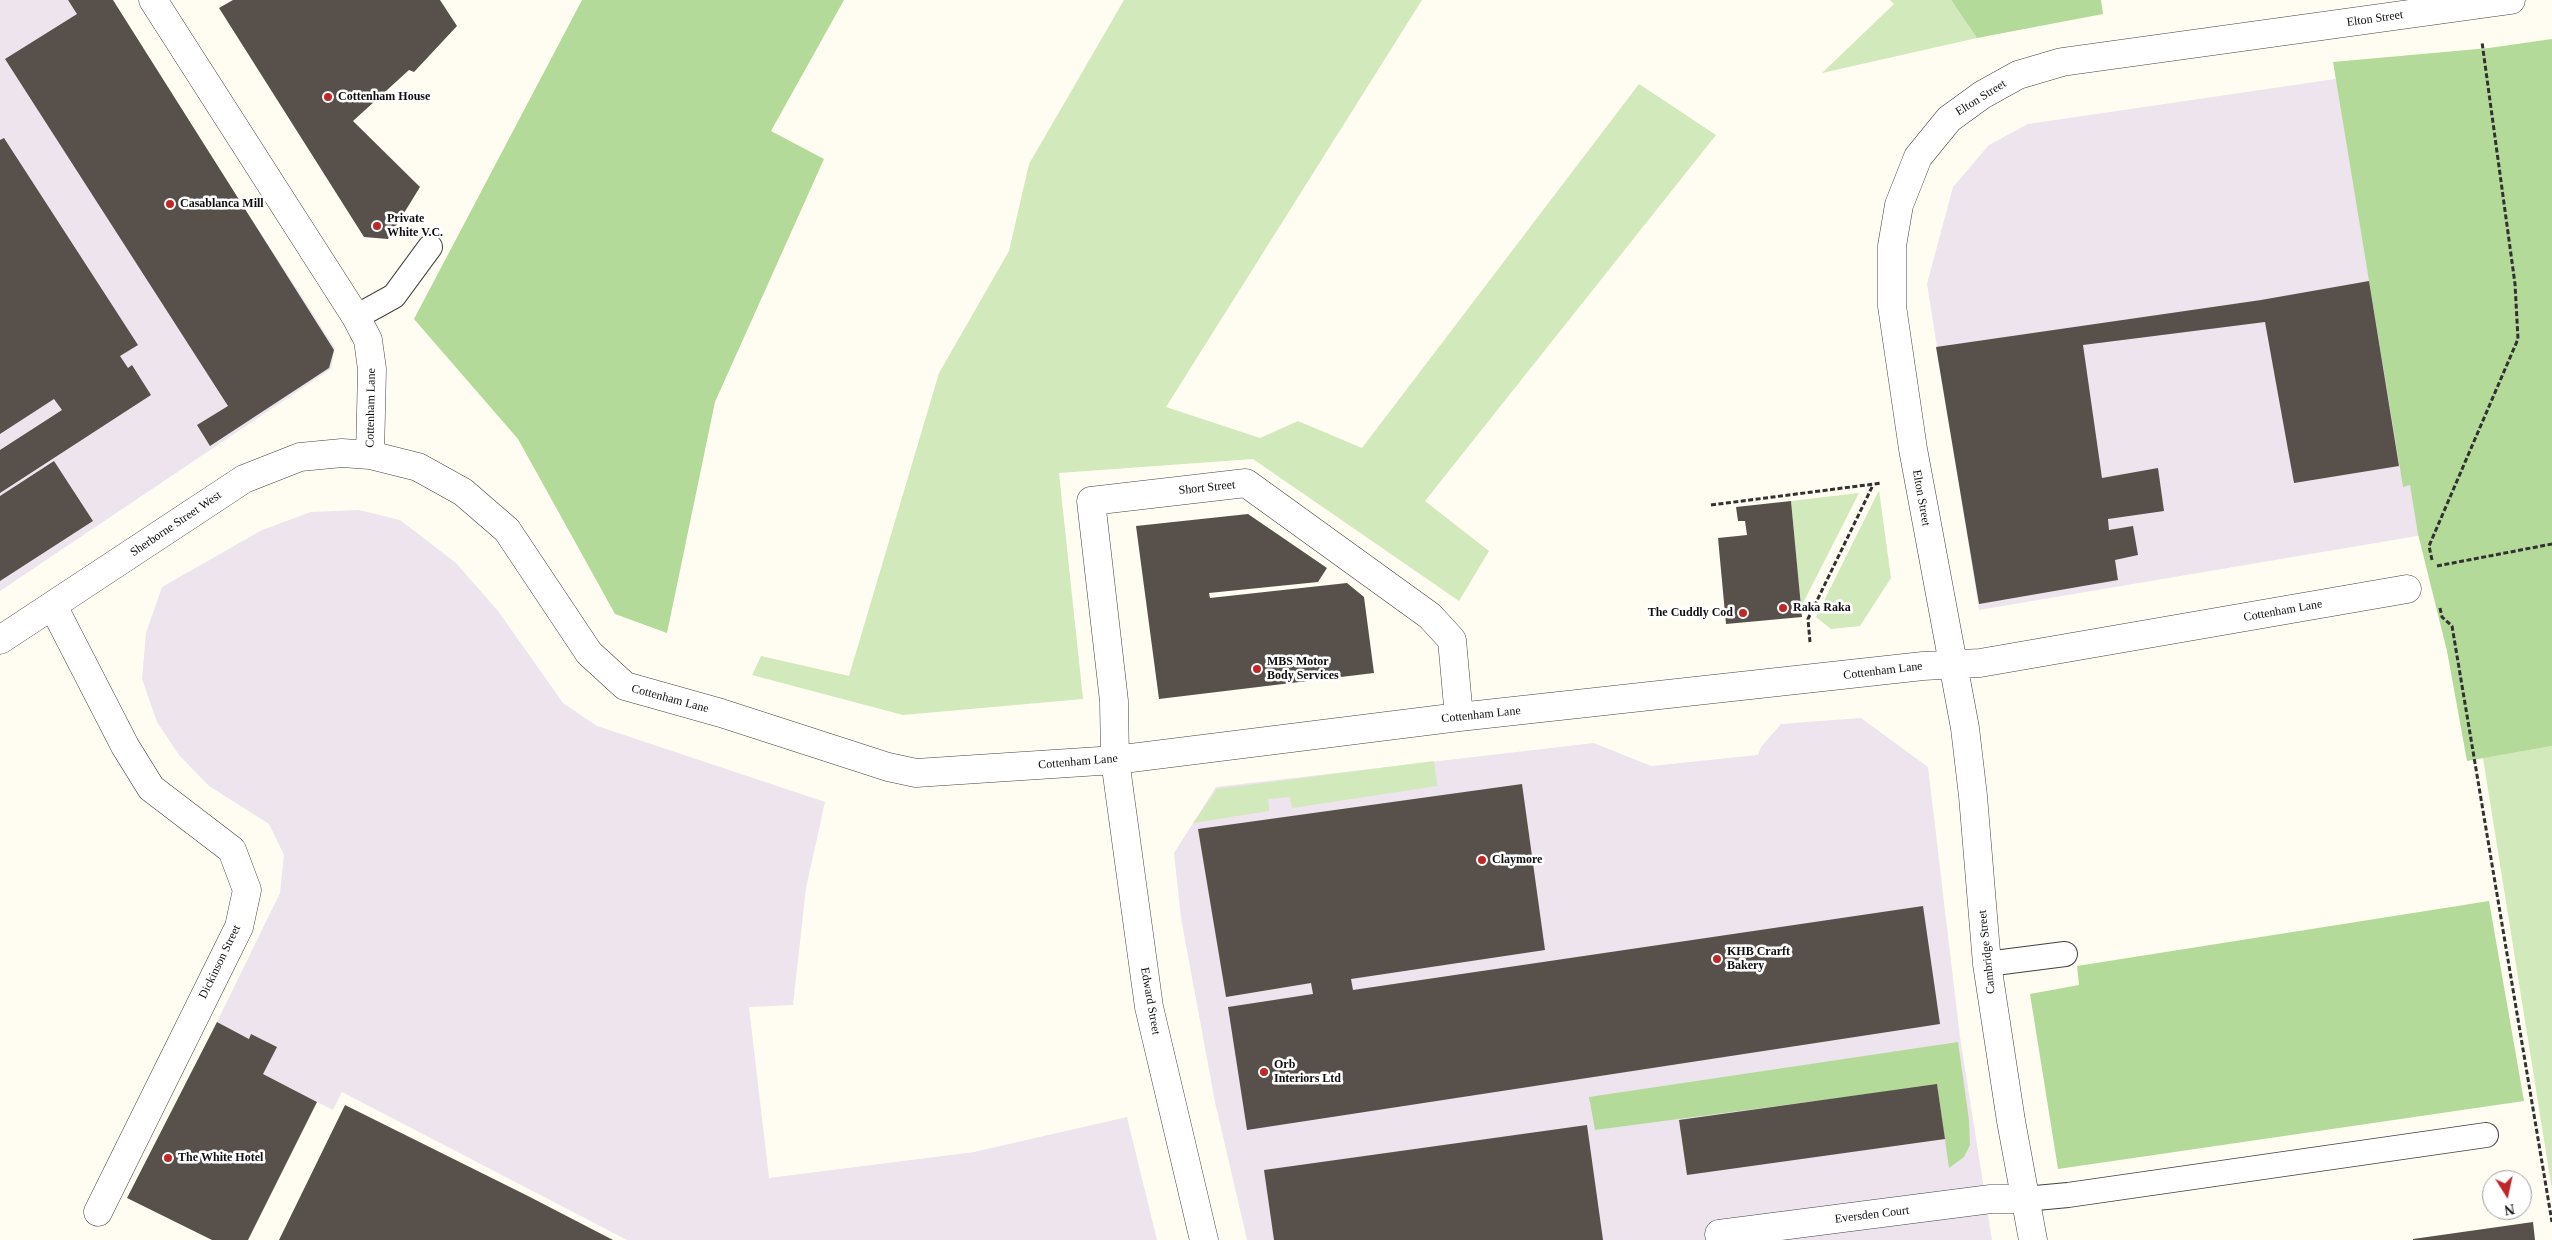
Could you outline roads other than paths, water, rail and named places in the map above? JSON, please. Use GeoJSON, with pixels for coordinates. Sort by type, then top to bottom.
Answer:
{"type":"FeatureCollection","features":[{"type":"Feature","properties":{"kind":"street","name":"Cottenham Lane"},"geometry":{"type":"LineString","coordinates":[[154,0],[356,317],[368,340],[372,369],[370,455],[418,467],[464,492],[507,530],[589,653],[625,686],[721,713],[888,767],[916,773],[1115,760],[1459,717],[1952,663],[1980,663],[2407,589]]}},
{"type":"Feature","properties":{"kind":"street","name":"Elton Street"},"geometry":{"type":"LineString","coordinates":[[1952,663],[1912,449],[1892,306],[1892,246],[1899,205],[1918,158],[1949,119],[1982,95],[2018,75],[2062,62],[2511,0]]}},
{"type":"Feature","properties":{"kind":"street","name":"Sherborne Street West"},"geometry":{"type":"LineString","coordinates":[[0,640],[244,479],[300,457],[342,453],[370,455]]}},
{"type":"Feature","properties":{"kind":"street","name":"Short Street"},"geometry":{"type":"LineString","coordinates":[[1115,760],[1114,701],[1091,501],[1246,484],[1430,616],[1452,640],[1459,717]]}},
{"type":"Feature","properties":{"kind":"street","name":"Dickinson Street"},"geometry":{"type":"LineString","coordinates":[[53,606],[125,746],[151,788],[232,850],[247,890],[239,927],[98,1212]]}},
{"type":"Feature","properties":{"kind":"street","name":"Cambridge Street"},"geometry":{"type":"LineString","coordinates":[[1952,663],[1964,728],[1973,796],[1987,964],[2033,1240]]}},
{"type":"Feature","properties":{"kind":"street","name":"Edward Street"},"geometry":{"type":"LineString","coordinates":[[1115,760],[1149,1007],[1204,1240]]}},
{"type":"Feature","properties":{"kind":"street","name":"Eversden Court"},"geometry":{"type":"LineString","coordinates":[[1719,1234],[1990,1199],[2025,1199]]}},
{"type":"Feature","properties":{"kind":"lane"},"geometry":{"type":"LineString","coordinates":[[356,317],[394,296],[430,247]]}},
{"type":"Feature","properties":{"kind":"lane"},"geometry":{"type":"LineString","coordinates":[[1987,964],[2066,954]]}},
{"type":"Feature","properties":{"kind":"lane"},"geometry":{"type":"LineString","coordinates":[[2025,1199],[2068,1195],[2486,1135]]}},
{"type":"Feature","properties":{"kind":"place","name":"Cottenham House"},"geometry":{"type":"Point","coordinates":[328,97]}},
{"type":"Feature","properties":{"kind":"place","name":"Casablanca Mill"},"geometry":{"type":"Point","coordinates":[170,204]}},
{"type":"Feature","properties":{"kind":"place","name":"Private White V.C."},"geometry":{"type":"Point","coordinates":[377,226]}},
{"type":"Feature","properties":{"kind":"place","name":"Raka Raka"},"geometry":{"type":"Point","coordinates":[1783,608]}},
{"type":"Feature","properties":{"kind":"place","name":"The Cuddly Cod"},"geometry":{"type":"Point","coordinates":[1743,613]}},
{"type":"Feature","properties":{"kind":"place","name":"MBS Motor Body Services"},"geometry":{"type":"Point","coordinates":[1257,669]}},
{"type":"Feature","properties":{"kind":"place","name":"Claymore"},"geometry":{"type":"Point","coordinates":[1482,860]}},
{"type":"Feature","properties":{"kind":"place","name":"KHB Crarft Bakery"},"geometry":{"type":"Point","coordinates":[1717,959]}},
{"type":"Feature","properties":{"kind":"place","name":"Orb Interiors Ltd"},"geometry":{"type":"Point","coordinates":[1264,1072]}},
{"type":"Feature","properties":{"kind":"place","name":"The White Hotel"},"geometry":{"type":"Point","coordinates":[168,1158]}}]}
